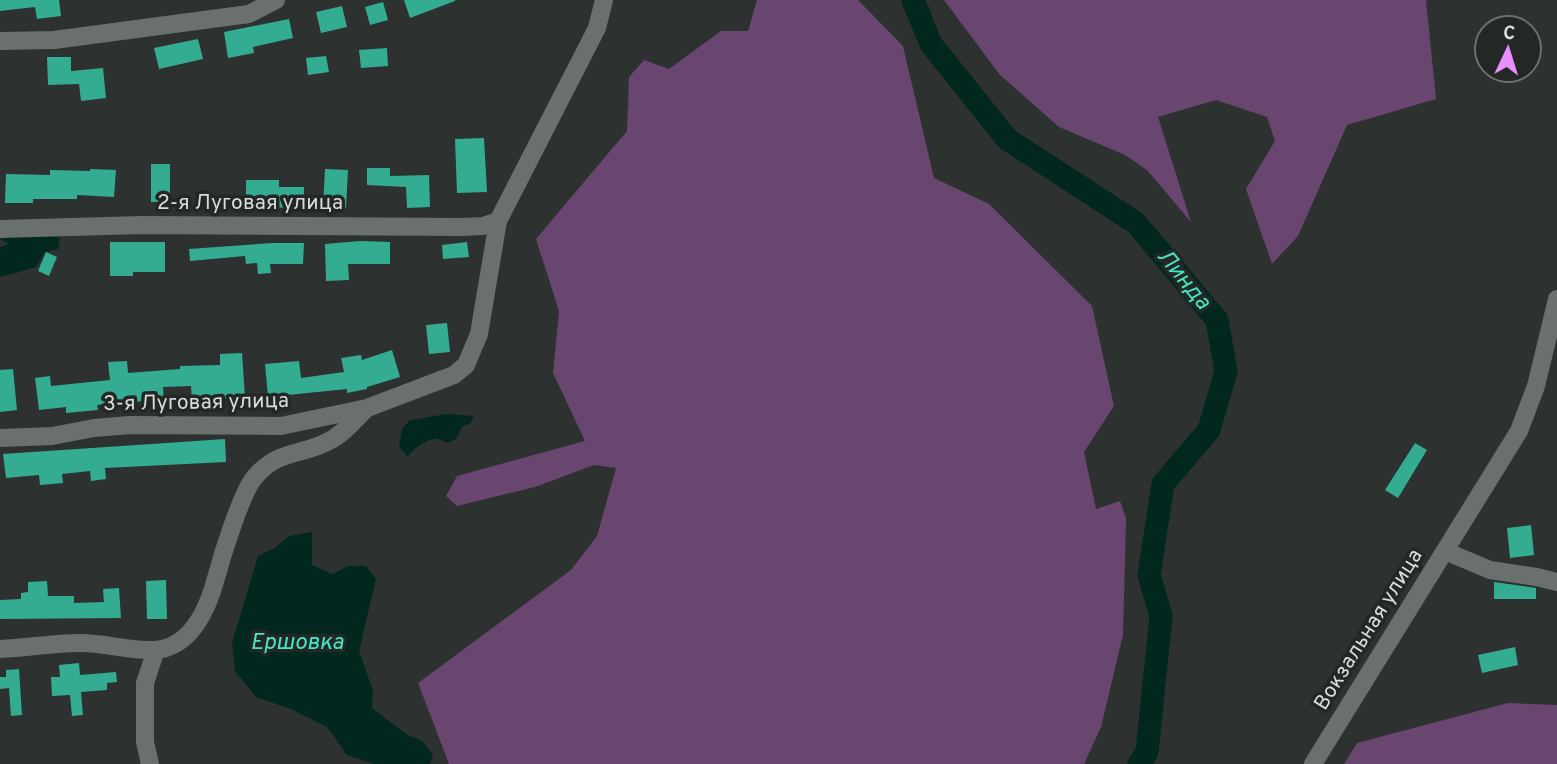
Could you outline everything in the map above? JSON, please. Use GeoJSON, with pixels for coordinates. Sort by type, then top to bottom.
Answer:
{"type":"FeatureCollection","features":[{"type":"Feature","properties":{"kind":"street"},"geometry":{"type":"LineString","coordinates":[[0,41],[54,40],[249,14],[276,0]]}},
{"type":"Feature","properties":{"kind":"street"},"geometry":{"type":"LineString","coordinates":[[498,221],[597,28],[604,0]]}},
{"type":"Feature","properties":{"kind":"street","name":"2-я Луговая улица"},"geometry":{"type":"LineString","coordinates":[[0,229],[142,225],[463,228],[498,221]]}},
{"type":"Feature","properties":{"kind":"street","name":"3-я Луговая улица"},"geometry":{"type":"LineString","coordinates":[[0,438],[52,436],[130,425],[281,426],[368,408],[454,375],[466,365],[479,334],[498,221]]}},
{"type":"Feature","properties":{"kind":"street","name":"Вокзальная улица"},"geometry":{"type":"LineString","coordinates":[[1313,764],[1519,430],[1529,408],[1557,299]]}},
{"type":"Feature","properties":{"kind":"street"},"geometry":{"type":"LineString","coordinates":[[0,649],[80,643],[156,650],[187,636],[211,596],[222,556],[251,481],[277,458],[328,442],[368,408]]}},
{"type":"Feature","properties":{"kind":"street"},"geometry":{"type":"LineString","coordinates":[[1445,551],[1490,570],[1537,576],[1557,582]]}},
{"type":"Feature","properties":{"kind":"street"},"geometry":{"type":"LineString","coordinates":[[150,764],[145,742],[145,683],[156,650]]}},
{"type":"Feature","properties":{"kind":"shaded area"},"geometry":{"type":"Polygon","coordinates":[[[757,0],[858,0],[903,46],[934,178],[989,204],[1092,306],[1114,406],[1084,452],[1096,509],[1120,501],[1126,518],[1123,635],[1101,727],[1084,764],[449,764],[418,683],[571,570],[597,536],[616,468],[594,465],[535,487],[457,506],[446,496],[457,476],[585,441],[553,373],[559,311],[536,239],[627,131],[629,77],[644,60],[669,69],[721,31],[748,31],[757,0]]]}},
{"type":"Feature","properties":{"kind":"shaded area"},"geometry":{"type":"Polygon","coordinates":[[[944,0],[1426,0],[1436,99],[1347,125],[1298,236],[1272,264],[1246,189],[1275,141],[1267,117],[1216,100],[1158,117],[1191,222],[1147,170],[1125,155],[1059,127],[1000,75],[944,0]]]}},
{"type":"Feature","properties":{"kind":"shaded area"},"geometry":{"type":"Polygon","coordinates":[[[1508,703],[1557,705],[1557,764],[1344,764],[1357,743],[1508,703]]]}},
{"type":"Feature","properties":{"kind":"water"},"geometry":{"type":"Polygon","coordinates":[[[49,232],[60,238],[58,249],[45,252],[36,267],[0,277],[0,247],[9,244],[0,239],[49,232]]]}},
{"type":"Feature","properties":{"kind":"water"},"geometry":{"type":"Polygon","coordinates":[[[447,414],[474,416],[471,423],[462,427],[456,439],[448,443],[438,439],[429,440],[408,457],[399,447],[402,429],[410,420],[447,414]]]}},
{"type":"Feature","properties":{"kind":"water","name":"Ершовка"},"geometry":{"type":"Polygon","coordinates":[[[312,532],[312,565],[333,574],[348,566],[366,566],[376,579],[359,651],[373,691],[372,708],[406,734],[422,741],[433,755],[430,764],[374,764],[347,755],[327,727],[291,709],[256,697],[235,671],[232,643],[258,556],[275,548],[289,536],[312,532]]]}},
{"type":"Feature","properties":{"kind":"building"},"geometry":{"type":"Polygon","coordinates":[[[0,0],[59,0],[61,16],[37,19],[35,7],[0,11],[0,0]]]}},
{"type":"Feature","properties":{"kind":"building"},"geometry":{"type":"Polygon","coordinates":[[[404,0],[455,0],[455,1],[410,18],[404,0]]]}},
{"type":"Feature","properties":{"kind":"building"},"geometry":{"type":"Polygon","coordinates":[[[383,2],[388,20],[370,25],[365,7],[383,2]]]}},
{"type":"Feature","properties":{"kind":"building"},"geometry":{"type":"Polygon","coordinates":[[[342,6],[347,27],[321,33],[316,12],[342,6]]]}},
{"type":"Feature","properties":{"kind":"building"},"geometry":{"type":"Polygon","coordinates":[[[289,19],[293,38],[253,47],[254,53],[228,58],[224,32],[289,19]]]}},
{"type":"Feature","properties":{"kind":"building"},"geometry":{"type":"Polygon","coordinates":[[[198,39],[203,59],[159,69],[154,48],[198,39]]]}},
{"type":"Feature","properties":{"kind":"building"},"geometry":{"type":"Polygon","coordinates":[[[387,48],[388,66],[361,68],[359,50],[387,48]]]}},
{"type":"Feature","properties":{"kind":"building"},"geometry":{"type":"Polygon","coordinates":[[[326,56],[329,72],[308,75],[306,58],[326,56]]]}},
{"type":"Feature","properties":{"kind":"building"},"geometry":{"type":"Polygon","coordinates":[[[47,57],[71,57],[71,71],[103,68],[106,98],[81,101],[79,84],[48,85],[47,57]]]}},
{"type":"Feature","properties":{"kind":"building"},"geometry":{"type":"Polygon","coordinates":[[[484,138],[487,192],[457,193],[455,139],[484,138]]]}},
{"type":"Feature","properties":{"kind":"building"},"geometry":{"type":"Polygon","coordinates":[[[151,164],[170,164],[170,202],[151,202],[151,164]]]}},
{"type":"Feature","properties":{"kind":"building"},"geometry":{"type":"Polygon","coordinates":[[[367,168],[390,168],[390,176],[429,175],[430,207],[407,208],[406,187],[367,185],[367,168]]]}},
{"type":"Feature","properties":{"kind":"building"},"geometry":{"type":"Polygon","coordinates":[[[325,169],[348,170],[346,208],[323,207],[325,169]]]}},
{"type":"Feature","properties":{"kind":"building"},"geometry":{"type":"Polygon","coordinates":[[[50,170],[116,170],[114,197],[77,195],[77,199],[33,199],[33,203],[5,203],[6,174],[50,175],[50,170]]]}},
{"type":"Feature","properties":{"kind":"building"},"geometry":{"type":"Polygon","coordinates":[[[246,180],[279,180],[279,187],[304,187],[304,208],[246,207],[246,180]]]}},
{"type":"Feature","properties":{"kind":"building"},"geometry":{"type":"Polygon","coordinates":[[[110,242],[165,242],[165,272],[133,272],[133,276],[110,276],[110,242]]]}},
{"type":"Feature","properties":{"kind":"building"},"geometry":{"type":"Polygon","coordinates":[[[390,242],[390,264],[348,264],[349,280],[326,281],[325,244],[390,242]]]}},
{"type":"Feature","properties":{"kind":"building"},"geometry":{"type":"Polygon","coordinates":[[[467,242],[469,257],[443,259],[442,245],[467,242]]]}},
{"type":"Feature","properties":{"kind":"building"},"geometry":{"type":"Polygon","coordinates":[[[304,243],[303,264],[270,264],[271,273],[258,274],[257,263],[246,264],[245,256],[190,261],[189,249],[304,243]]]}},
{"type":"Feature","properties":{"kind":"building"},"geometry":{"type":"Polygon","coordinates":[[[46,252],[57,257],[49,276],[38,271],[46,252]]]}},
{"type":"Feature","properties":{"kind":"building"},"geometry":{"type":"Polygon","coordinates":[[[447,323],[450,352],[429,354],[426,325],[447,323]]]}},
{"type":"Feature","properties":{"kind":"building"},"geometry":{"type":"Polygon","coordinates":[[[392,350],[400,377],[347,393],[347,389],[268,397],[265,364],[299,361],[301,378],[344,372],[341,358],[361,355],[362,360],[392,350]]]}},
{"type":"Feature","properties":{"kind":"building"},"geometry":{"type":"Polygon","coordinates":[[[242,353],[245,397],[192,401],[191,386],[163,387],[164,402],[97,405],[98,410],[66,413],[66,407],[39,410],[35,378],[50,376],[51,386],[110,380],[108,362],[127,361],[128,373],[180,369],[180,366],[220,365],[220,354],[242,353]]]}},
{"type":"Feature","properties":{"kind":"building"},"geometry":{"type":"Polygon","coordinates":[[[13,369],[17,410],[0,412],[0,370],[13,369]]]}},
{"type":"Feature","properties":{"kind":"building"},"geometry":{"type":"Polygon","coordinates":[[[225,439],[226,462],[105,468],[106,479],[91,481],[90,471],[62,474],[63,483],[40,485],[39,475],[6,478],[3,454],[225,439]]]}},
{"type":"Feature","properties":{"kind":"building"},"geometry":{"type":"Polygon","coordinates":[[[1415,443],[1427,450],[1398,498],[1385,490],[1415,443]]]}},
{"type":"Feature","properties":{"kind":"building"},"geometry":{"type":"Polygon","coordinates":[[[1531,525],[1534,555],[1510,558],[1507,528],[1531,525]]]}},
{"type":"Feature","properties":{"kind":"building"},"geometry":{"type":"Polygon","coordinates":[[[166,580],[167,619],[147,619],[146,581],[166,580]]]}},
{"type":"Feature","properties":{"kind":"building"},"geometry":{"type":"Polygon","coordinates":[[[47,581],[48,596],[74,596],[74,603],[104,602],[103,589],[119,588],[121,618],[0,619],[0,600],[21,599],[21,593],[28,592],[28,582],[47,581]]]}},
{"type":"Feature","properties":{"kind":"building"},"geometry":{"type":"Polygon","coordinates":[[[1494,582],[1536,588],[1536,599],[1494,599],[1494,582]]]}},
{"type":"Feature","properties":{"kind":"building"},"geometry":{"type":"Polygon","coordinates":[[[1515,647],[1518,665],[1482,673],[1478,655],[1515,647]]]}},
{"type":"Feature","properties":{"kind":"building"},"geometry":{"type":"Polygon","coordinates":[[[79,663],[80,675],[116,672],[117,682],[107,683],[107,690],[81,692],[83,715],[72,716],[70,695],[52,696],[51,677],[60,677],[59,665],[79,663]]]}},
{"type":"Feature","properties":{"kind":"building"},"geometry":{"type":"Polygon","coordinates":[[[19,669],[22,715],[11,716],[9,688],[0,689],[0,677],[6,677],[6,670],[19,669]]]}},
{"type":"Feature","properties":{"kind":"waterway","name":"Линда"},"geometry":{"type":"LineString","coordinates":[[913,0],[931,44],[1007,139],[1136,223],[1217,320],[1226,371],[1209,430],[1163,484],[1149,575],[1161,616],[1147,752],[1139,764]]}}]}
